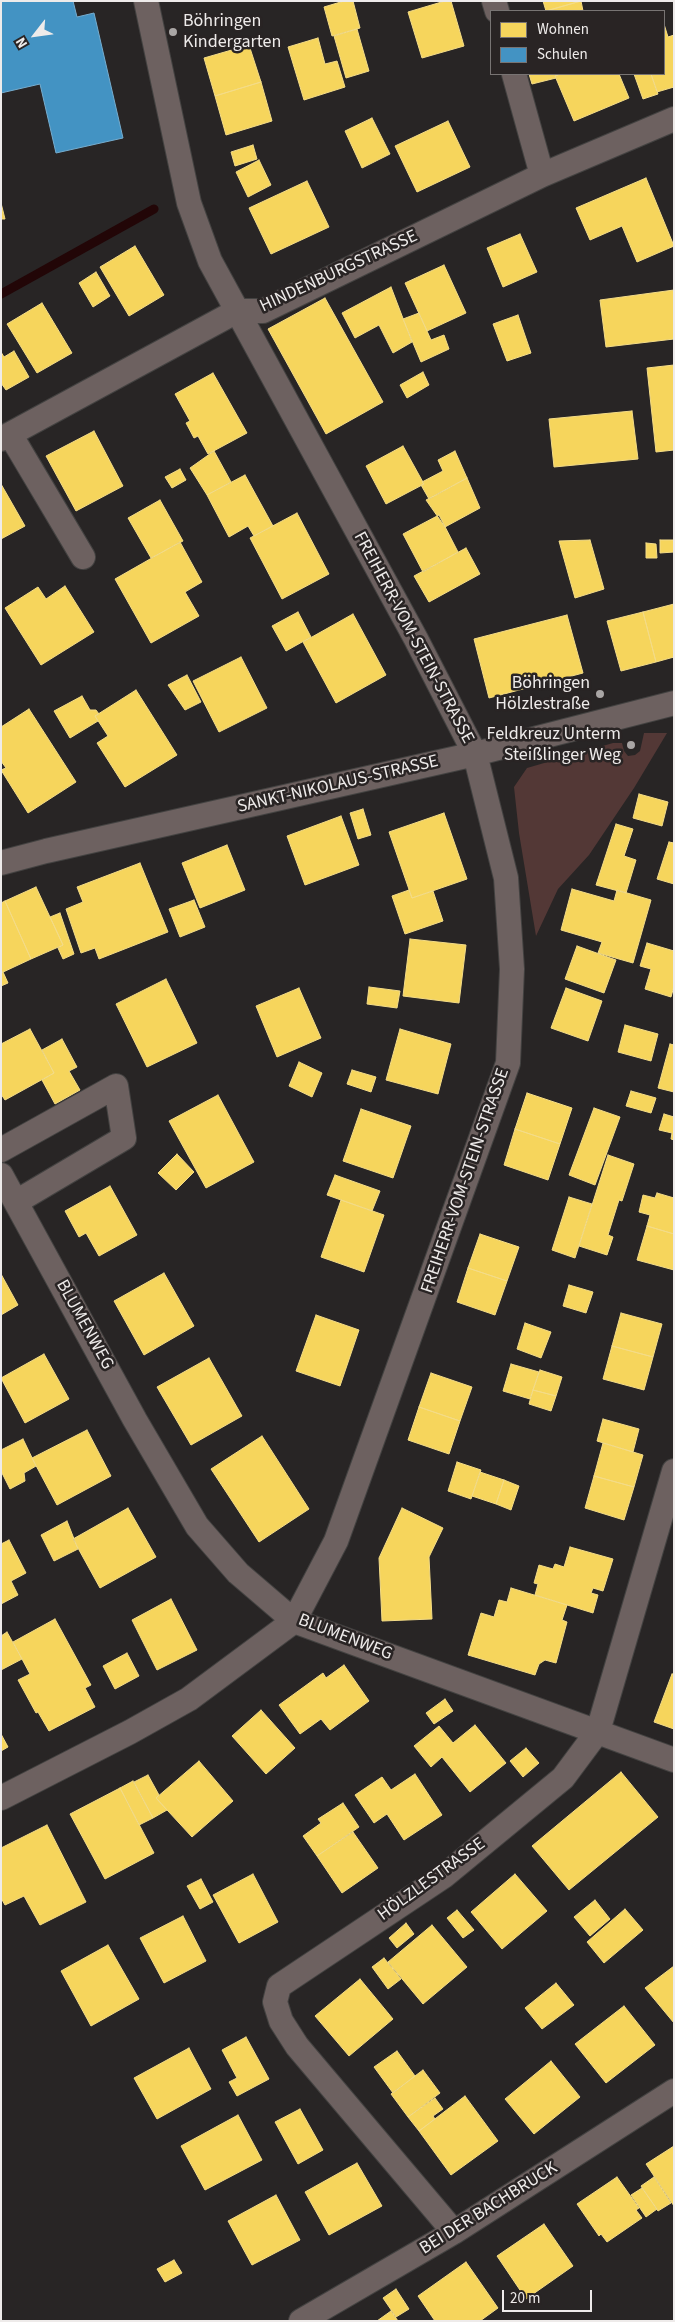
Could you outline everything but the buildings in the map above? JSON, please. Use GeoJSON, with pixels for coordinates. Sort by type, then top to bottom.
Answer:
{"type":"FeatureCollection","features":[{"type":"Feature","properties":{"kind":"street","name":"FREIHERR-VOM-STEIN-STRASSE"},"geometry":{"type":"LineString","coordinates":[[1,1798],[130,1732],[189,1699],[294,1621],[336,1541],[508,1063],[512,969],[506,878],[475,754],[416,638],[210,261],[189,203],[146,1]]}},
{"type":"Feature","properties":{"kind":"street"},"geometry":{"type":"LineString","coordinates":[[514,75],[542,175]]}},
{"type":"Feature","properties":{"kind":"street","name":"HINDENBURGSTRASSE"},"geometry":{"type":"LineString","coordinates":[[83,557],[6,436],[237,311],[262,311],[542,175],[674,119]]}},
{"type":"Feature","properties":{"kind":"street","name":"SANKT-NIKOLAUS-STRASSE"},"geometry":{"type":"LineString","coordinates":[[1,863],[475,754],[674,703]]}},
{"type":"Feature","properties":{"kind":"street"},"geometry":{"type":"LineString","coordinates":[[1,1150],[116,1086],[124,1138],[16,1202]]}},
{"type":"Feature","properties":{"kind":"street","name":"BLUMENWEG"},"geometry":{"type":"LineString","coordinates":[[1,1176],[135,1420],[197,1526],[238,1573],[294,1621],[674,1760]]}},
{"type":"Feature","properties":{"kind":"street","name":"HÖLZLESTRASSE"},"geometry":{"type":"LineString","coordinates":[[454,2232],[297,2046],[281,2021],[275,2002],[279,1986],[444,1876],[564,1778],[598,1731],[674,1471]]}},
{"type":"Feature","properties":{"kind":"street","name":"BEI DER BACHBRUCK"},"geometry":{"type":"LineString","coordinates":[[301,2321],[454,2232],[674,2091]]}},
{"type":"Feature","properties":{"kind":"shaded area"},"geometry":{"type":"Polygon","coordinates":[[[644,733],[667,733],[634,788],[589,855],[558,889],[536,936],[519,833],[514,787],[527,768],[613,743],[622,743],[624,751],[628,756],[635,755],[640,751],[644,733]]]}},
{"type":"Feature","properties":{"kind":"waterway"},"geometry":{"type":"LineString","coordinates":[[1,294],[154,209]]}},
{"type":"Feature","properties":{"kind":"place","name":"Böhringen Kindergarten"},"geometry":{"type":"Point","coordinates":[173,32]}},
{"type":"Feature","properties":{"kind":"place","name":"Böhringen Hölzlestraße"},"geometry":{"type":"Point","coordinates":[600,694]}},
{"type":"Feature","properties":{"kind":"place","name":"Feldkreuz Unterm Steißlinger Weg"},"geometry":{"type":"Point","coordinates":[631,745]}}]}
